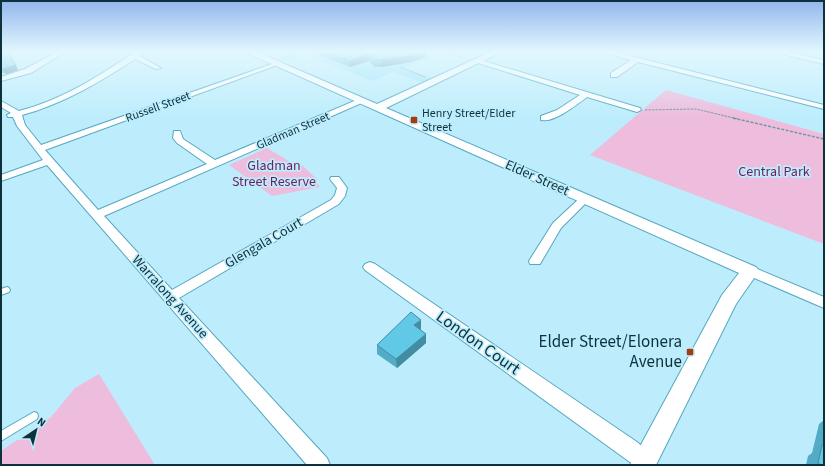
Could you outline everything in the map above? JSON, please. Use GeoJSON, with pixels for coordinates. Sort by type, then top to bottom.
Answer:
{"type":"FeatureCollection","features":[{"type":"Feature","properties":{"kind":"street"},"geometry":{"type":"LineString","coordinates":[[1,79],[17,74]]}},
{"type":"Feature","properties":{"kind":"street"},"geometry":{"type":"LineString","coordinates":[[17,117],[87,87],[107,74]]}},
{"type":"Feature","properties":{"kind":"street","name":"Russell Street"},"geometry":{"type":"LineString","coordinates":[[40,149],[247,74]]}},
{"type":"Feature","properties":{"kind":"street","name":"Elder Street"},"geometry":{"type":"LineString","coordinates":[[304,74],[377,108],[824,303]]}},
{"type":"Feature","properties":{"kind":"street"},"geometry":{"type":"LineString","coordinates":[[377,108],[450,74]]}},
{"type":"Feature","properties":{"kind":"street"},"geometry":{"type":"LineString","coordinates":[[517,74],[585,95],[640,110]]}},
{"type":"Feature","properties":{"kind":"street"},"geometry":{"type":"LineString","coordinates":[[692,74],[824,107]]}},
{"type":"Feature","properties":{"kind":"street"},"geometry":{"type":"LineString","coordinates":[[544,118],[560,112],[585,95]]}},
{"type":"Feature","properties":{"kind":"street","name":"Gladman Street"},"geometry":{"type":"LineString","coordinates":[[97,216],[362,101]]}},
{"type":"Feature","properties":{"kind":"street","name":"Warralong Avenue"},"geometry":{"type":"LineString","coordinates":[[2,104],[5,111],[17,117],[49,161],[97,216],[320,465]]}},
{"type":"Feature","properties":{"kind":"street"},"geometry":{"type":"LineString","coordinates":[[177,133],[180,141],[215,165]]}},
{"type":"Feature","properties":{"kind":"street"},"geometry":{"type":"LineString","coordinates":[[1,178],[49,161]]}},
{"type":"Feature","properties":{"kind":"street","name":"Glengala Court"},"geometry":{"type":"LineString","coordinates":[[170,297],[330,205],[340,196],[342,192],[341,185],[336,179]]}},
{"type":"Feature","properties":{"kind":"street"},"geometry":{"type":"LineString","coordinates":[[535,261],[557,226],[585,199]]}},
{"type":"Feature","properties":{"kind":"street","name":"London Court"},"geometry":{"type":"LineString","coordinates":[[370,267],[630,449],[644,464]]}},
{"type":"Feature","properties":{"kind":"street"},"geometry":{"type":"LineString","coordinates":[[644,464],[745,268]]}},
{"type":"Feature","properties":{"kind":"lane"},"geometry":{"type":"LineString","coordinates":[[1,436],[34,416]]}},
{"type":"Feature","properties":{"kind":"path"},"geometry":{"type":"LineString","coordinates":[[417,74],[428,78]]}},
{"type":"Feature","properties":{"kind":"path"},"geometry":{"type":"LineString","coordinates":[[640,110],[696,109],[824,139]]}},
{"type":"Feature","properties":{"kind":"shaded area"},"geometry":{"type":"Polygon","coordinates":[[[354,74],[389,74],[372,81],[354,74]]]}},
{"type":"Feature","properties":{"kind":"shaded area"},"geometry":{"type":"Polygon","coordinates":[[[398,74],[420,74],[434,79],[424,83],[398,74]]]}},
{"type":"Feature","properties":{"kind":"green space","name":"Central Park"},"geometry":{"type":"Polygon","coordinates":[[[666,90],[824,134],[824,244],[590,155],[666,90]]]}},
{"type":"Feature","properties":{"kind":"green space","name":"Gladman Street Reserve"},"geometry":{"type":"Polygon","coordinates":[[[267,148],[292,163],[297,161],[317,179],[317,183],[320,187],[272,196],[229,165],[267,148]]]}},
{"type":"Feature","properties":{"kind":"green space"},"geometry":{"type":"Polygon","coordinates":[[[99,374],[155,465],[1,465],[1,451],[51,417],[75,388],[99,374]]]}},
{"type":"Feature","properties":{"kind":"building"},"geometry":{"type":"Polygon","coordinates":[[[411,312],[421,320],[414,325],[426,334],[396,359],[377,345],[411,312]]]}},
{"type":"Feature","properties":{"kind":"building"},"geometry":{"type":"Polygon","coordinates":[[[822,445],[824,446],[824,465],[818,463],[822,445]]]}},
{"type":"Feature","properties":{"kind":"place","name":"Henry Street/Elder Street"},"geometry":{"type":"Point","coordinates":[414,120]}},
{"type":"Feature","properties":{"kind":"place","name":"Elder Street/Elonera Avenue"},"geometry":{"type":"Point","coordinates":[690,352]}}]}
